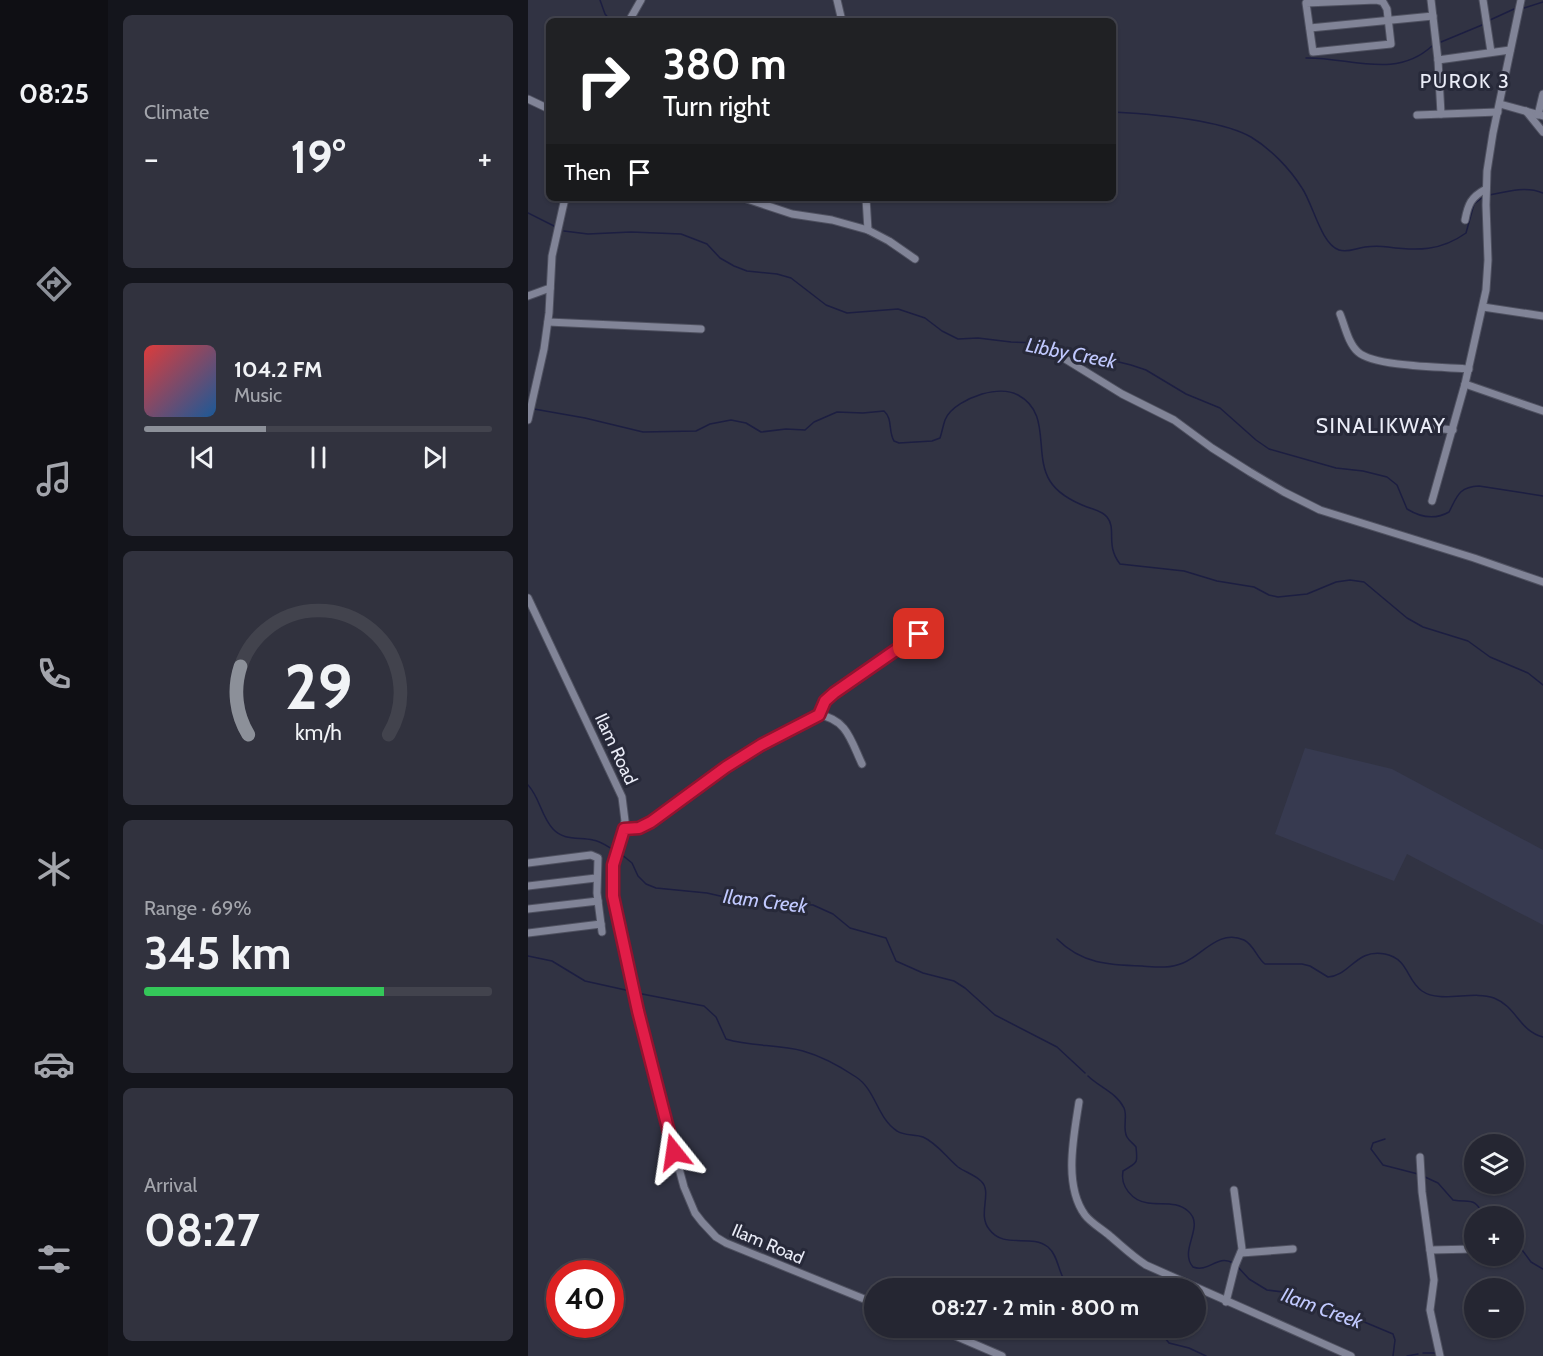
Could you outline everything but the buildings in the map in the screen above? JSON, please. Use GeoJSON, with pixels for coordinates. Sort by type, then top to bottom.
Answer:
{"type":"FeatureCollection","features":[{"type":"Feature","properties":{"kind":"street"},"geometry":{"type":"LineString","coordinates":[[631,18],[641,0]]}},
{"type":"Feature","properties":{"kind":"street"},"geometry":{"type":"LineString","coordinates":[[837,0],[841,18]]}},
{"type":"Feature","properties":{"kind":"street"},"geometry":{"type":"LineString","coordinates":[[1431,0],[1441,114]]}},
{"type":"Feature","properties":{"kind":"street"},"geometry":{"type":"LineString","coordinates":[[1483,0],[1491,52]]}},
{"type":"Feature","properties":{"kind":"street"},"geometry":{"type":"LineString","coordinates":[[1432,501],[1453,430],[1483,307],[1488,274],[1486,189],[1490,151],[1521,0]]}},
{"type":"Feature","properties":{"kind":"street"},"geometry":{"type":"LineString","coordinates":[[1380,1],[1385,5],[1391,44],[1313,52],[1310,28],[1306,3],[1380,1]]}},
{"type":"Feature","properties":{"kind":"street"},"geometry":{"type":"LineString","coordinates":[[1310,28],[1433,16]]}},
{"type":"Feature","properties":{"kind":"street"},"geometry":{"type":"LineString","coordinates":[[1438,60],[1510,50]]}},
{"type":"Feature","properties":{"kind":"street"},"geometry":{"type":"LineString","coordinates":[[1417,115],[1499,108],[1541,115],[1543,94]]}},
{"type":"Feature","properties":{"kind":"street"},"geometry":{"type":"LineString","coordinates":[[528,99],[546,108]]}},
{"type":"Feature","properties":{"kind":"street"},"geometry":{"type":"LineString","coordinates":[[1526,111],[1543,132]]}},
{"type":"Feature","properties":{"kind":"street"},"geometry":{"type":"LineString","coordinates":[[1466,220],[1470,201],[1486,189]]}},
{"type":"Feature","properties":{"kind":"street"},"geometry":{"type":"LineString","coordinates":[[528,420],[548,322],[554,244],[565,201]]}},
{"type":"Feature","properties":{"kind":"street"},"geometry":{"type":"LineString","coordinates":[[753,201],[792,214],[832,220],[868,230],[915,259]]}},
{"type":"Feature","properties":{"kind":"street"},"geometry":{"type":"LineString","coordinates":[[866,201],[868,230]]}},
{"type":"Feature","properties":{"kind":"street"},"geometry":{"type":"LineString","coordinates":[[528,296],[550,288]]}},
{"type":"Feature","properties":{"kind":"street"},"geometry":{"type":"LineString","coordinates":[[1483,307],[1543,316]]}},
{"type":"Feature","properties":{"kind":"street"},"geometry":{"type":"LineString","coordinates":[[1340,314],[1353,346],[1364,357],[1386,362],[1469,369]]}},
{"type":"Feature","properties":{"kind":"street"},"geometry":{"type":"LineString","coordinates":[[548,322],[701,329]]}},
{"type":"Feature","properties":{"kind":"street"},"geometry":{"type":"LineString","coordinates":[[1057,354],[1122,394],[1174,420],[1212,448],[1275,488],[1320,510],[1484,561],[1543,582]]}},
{"type":"Feature","properties":{"kind":"street"},"geometry":{"type":"LineString","coordinates":[[1465,384],[1543,411]]}},
{"type":"Feature","properties":{"kind":"street"},"geometry":{"type":"LineString","coordinates":[[1414,426],[1453,430]]}},
{"type":"Feature","properties":{"kind":"street","name":"Ilam Road"},"geometry":{"type":"LineString","coordinates":[[528,598],[619,789],[624,805],[624,829],[613,865],[613,896],[657,1087],[684,1187],[695,1214],[709,1231],[726,1243],[864,1299]]}},
{"type":"Feature","properties":{"kind":"street"},"geometry":{"type":"LineString","coordinates":[[624,829],[639,828],[651,822],[726,767],[761,745],[819,715],[825,701],[834,693],[919,634]]}},
{"type":"Feature","properties":{"kind":"street"},"geometry":{"type":"LineString","coordinates":[[819,715],[837,720],[843,725],[862,764]]}},
{"type":"Feature","properties":{"kind":"street"},"geometry":{"type":"LineString","coordinates":[[528,863],[595,856],[598,858],[596,878],[602,928],[528,933]]}},
{"type":"Feature","properties":{"kind":"street"},"geometry":{"type":"LineString","coordinates":[[528,886],[596,878]]}},
{"type":"Feature","properties":{"kind":"street"},"geometry":{"type":"LineString","coordinates":[[528,909],[598,901]]}},
{"type":"Feature","properties":{"kind":"street"},"geometry":{"type":"LineString","coordinates":[[1079,1102],[1072,1150],[1072,1173],[1084,1213],[1136,1259],[1226,1302],[1259,1314],[1351,1356]]}},
{"type":"Feature","properties":{"kind":"street"},"geometry":{"type":"LineString","coordinates":[[1420,1157],[1422,1192],[1434,1280],[1430,1310],[1440,1356]]}},
{"type":"Feature","properties":{"kind":"street"},"geometry":{"type":"LineString","coordinates":[[1226,1302],[1235,1266],[1241,1253],[1234,1190]]}},
{"type":"Feature","properties":{"kind":"street"},"geometry":{"type":"LineString","coordinates":[[1241,1253],[1293,1249]]}},
{"type":"Feature","properties":{"kind":"street"},"geometry":{"type":"LineString","coordinates":[[1430,1250],[1464,1249]]}},
{"type":"Feature","properties":{"kind":"street"},"geometry":{"type":"LineString","coordinates":[[960,1338],[1002,1356]]}},
{"type":"Feature","properties":{"kind":"shaded area"},"geometry":{"type":"Polygon","coordinates":[[[1305,748],[1392,769],[1543,850],[1543,925],[1407,854],[1394,881],[1275,834],[1305,748]]]}},
{"type":"Feature","properties":{"kind":"waterway"},"geometry":{"type":"LineString","coordinates":[[600,0],[608,18]]}},
{"type":"Feature","properties":{"kind":"waterway"},"geometry":{"type":"LineString","coordinates":[[1524,8],[1543,2]]}},
{"type":"Feature","properties":{"kind":"waterway"},"geometry":{"type":"LineString","coordinates":[[1490,20],[1514,9]]}},
{"type":"Feature","properties":{"kind":"waterway"},"geometry":{"type":"LineString","coordinates":[[1441,42],[1482,25]]}},
{"type":"Feature","properties":{"kind":"waterway"},"geometry":{"type":"LineString","coordinates":[[1306,58],[1387,64],[1403,62],[1418,56],[1432,46]]}},
{"type":"Feature","properties":{"kind":"waterway"},"geometry":{"type":"LineString","coordinates":[[1116,112],[1203,122],[1251,137],[1273,153],[1292,174],[1306,195],[1327,240],[1342,251],[1374,246],[1419,249],[1447,243],[1466,233],[1474,204],[1483,197]]}},
{"type":"Feature","properties":{"kind":"waterway"},"geometry":{"type":"LineString","coordinates":[[1490,195],[1524,190],[1543,193]]}},
{"type":"Feature","properties":{"kind":"waterway","name":"Libby Creek"},"geometry":{"type":"LineString","coordinates":[[528,213],[554,226]]}},
{"type":"Feature","properties":{"kind":"waterway","name":"Libby Creek"},"geometry":{"type":"LineString","coordinates":[[564,231],[588,234],[631,232],[681,234],[707,244],[720,258],[734,266],[747,271],[791,278],[826,305],[847,313],[898,309],[925,318],[942,331],[958,339],[978,338],[1042,343],[1131,365],[1146,370],[1186,394],[1220,408],[1269,449],[1336,468],[1387,477],[1397,485],[1407,509],[1422,516],[1433,517],[1449,512],[1456,497],[1462,491],[1472,487],[1479,486],[1543,496]]}},
{"type":"Feature","properties":{"kind":"waterway"},"geometry":{"type":"LineString","coordinates":[[534,409],[643,432],[696,431],[710,424],[731,420],[746,423],[761,432],[786,429],[805,430],[814,422],[837,412],[884,411],[889,418],[894,441],[899,443],[932,441],[940,438],[947,415],[955,407],[971,398],[995,391],[1014,393],[1028,403],[1035,412],[1039,423],[1045,470],[1050,481],[1067,497],[1107,517],[1111,527],[1113,550],[1120,564],[1184,571],[1217,581],[1254,587],[1278,597],[1307,594],[1336,582],[1350,580],[1364,582],[1407,618],[1423,627],[1468,641],[1490,657],[1528,673],[1543,685]]}},
{"type":"Feature","properties":{"kind":"waterway","name":"Ilam Creek"},"geometry":{"type":"LineString","coordinates":[[528,785],[549,824],[557,833],[567,837],[596,841],[614,850]]}},
{"type":"Feature","properties":{"kind":"waterway","name":"Ilam Creek"},"geometry":{"type":"LineString","coordinates":[[621,854],[632,863],[638,876],[646,884],[656,888],[707,893],[742,901],[813,905],[833,914],[850,928],[886,938],[896,961],[923,973],[954,981],[995,1015],[1057,1047],[1085,1073]]}},
{"type":"Feature","properties":{"kind":"waterway"},"geometry":{"type":"LineString","coordinates":[[1057,939],[1076,954],[1097,962],[1162,967],[1183,963],[1219,940],[1235,938],[1247,942],[1265,964],[1302,964],[1328,977],[1342,972],[1367,955],[1385,954],[1399,960],[1422,991],[1430,995],[1447,997],[1476,995],[1494,998],[1508,1007],[1528,1030],[1543,1037]]}},
{"type":"Feature","properties":{"kind":"waterway"},"geometry":{"type":"LineString","coordinates":[[528,956],[552,961],[585,981],[630,991]]}},
{"type":"Feature","properties":{"kind":"waterway"},"geometry":{"type":"LineString","coordinates":[[637,993],[704,1006],[716,1017],[726,1039],[803,1051],[831,1062],[856,1077],[868,1089],[890,1125],[900,1133],[920,1136],[928,1140],[958,1167],[981,1181],[986,1191],[984,1217],[989,1229],[995,1235],[1002,1239],[1033,1241],[1048,1247],[1055,1257],[1063,1278]]}},
{"type":"Feature","properties":{"kind":"waterway","name":"Ilam Creek"},"geometry":{"type":"LineString","coordinates":[[1088,1076],[1112,1094],[1124,1108],[1126,1134],[1136,1147],[1137,1153],[1135,1162],[1123,1171],[1123,1182],[1128,1192],[1142,1202],[1174,1205],[1188,1211],[1193,1217],[1194,1224],[1188,1253],[1193,1267],[1204,1268],[1222,1261],[1233,1263]]}},
{"type":"Feature","properties":{"kind":"waterway"},"geometry":{"type":"LineString","coordinates":[[1385,1139],[1373,1143],[1371,1149],[1383,1165],[1418,1174]]}},
{"type":"Feature","properties":{"kind":"waterway"},"geometry":{"type":"LineString","coordinates":[[1425,1177],[1438,1183],[1453,1200],[1468,1201],[1478,1206]]}},
{"type":"Feature","properties":{"kind":"waterway"},"geometry":{"type":"LineString","coordinates":[[1524,1253],[1531,1262],[1543,1269]]}},
{"type":"Feature","properties":{"kind":"waterway","name":"Ilam Creek"},"geometry":{"type":"LineString","coordinates":[[1237,1266],[1249,1279],[1267,1290],[1291,1293],[1310,1304],[1350,1316],[1393,1334],[1395,1340],[1393,1356]]}},
{"type":"Feature","properties":{"kind":"waterway"},"geometry":{"type":"LineString","coordinates":[[1165,1338],[1169,1343],[1189,1348],[1206,1356]]}},
{"type":"Feature","properties":{"kind":"waterway","name":"Ilam Creek"},"geometry":{"type":"LineString","coordinates":[[1423,1353],[1436,1353]]}},
{"type":"Feature","properties":{"kind":"waterway","name":"Ilam Creek"},"geometry":{"type":"LineString","coordinates":[[1407,1356],[1418,1354]]}},
{"type":"Feature","properties":{"kind":"district","name":"PUROK 3"},"geometry":{"type":"Point","coordinates":[1465,81]}},
{"type":"Feature","properties":{"kind":"district","name":"SINALIKWAY"},"geometry":{"type":"Point","coordinates":[1381,426]}},
{"type":"Feature","properties":{"kind":"route"},"geometry":{"type":"LineString","coordinates":[[674,1152],[638,1011],[613,896],[613,865],[624,829],[639,828],[651,822],[726,767],[761,745],[819,715],[825,701],[834,693],[919,634]]}}]}
